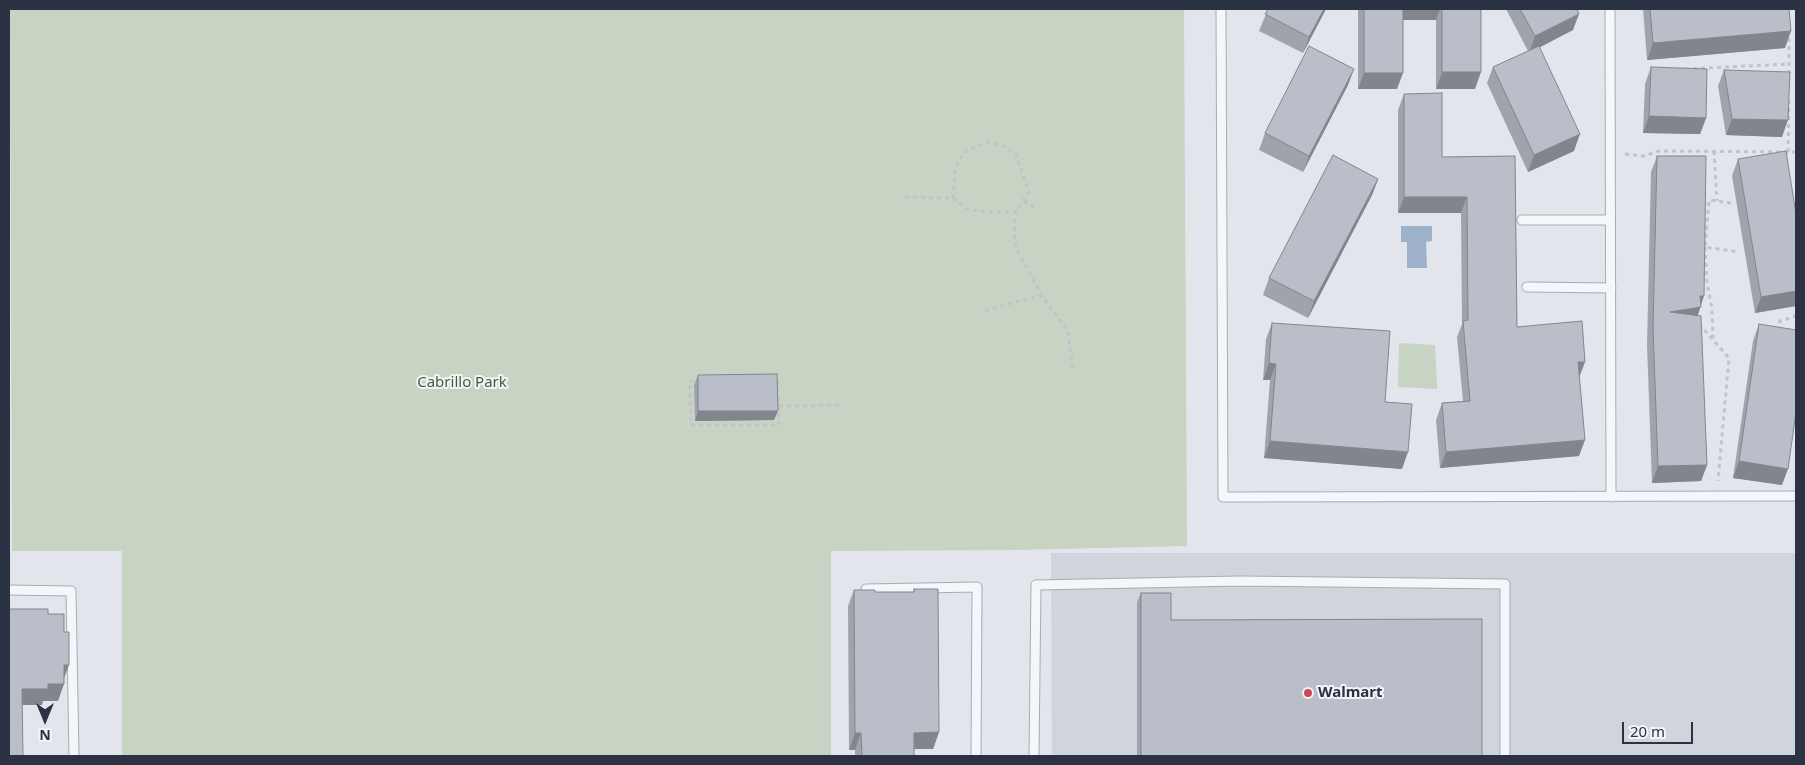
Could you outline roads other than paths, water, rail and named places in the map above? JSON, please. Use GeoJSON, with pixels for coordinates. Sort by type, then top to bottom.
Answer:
{"type":"FeatureCollection","features":[{"type":"Feature","properties":{"kind":"lane"},"geometry":{"type":"LineString","coordinates":[[1221,9],[1223,497],[1796,496]]}},
{"type":"Feature","properties":{"kind":"lane"},"geometry":{"type":"LineString","coordinates":[[1610,9],[1611,497]]}},
{"type":"Feature","properties":{"kind":"lane"},"geometry":{"type":"LineString","coordinates":[[1522,220],[1610,220]]}},
{"type":"Feature","properties":{"kind":"lane"},"geometry":{"type":"LineString","coordinates":[[1527,287],[1611,288]]}},
{"type":"Feature","properties":{"kind":"lane"},"geometry":{"type":"LineString","coordinates":[[1034,756],[1036,585],[1240,581],[1505,584],[1505,756]]}},
{"type":"Feature","properties":{"kind":"lane"},"geometry":{"type":"LineString","coordinates":[[866,589],[977,587],[976,756]]}},
{"type":"Feature","properties":{"kind":"lane"},"geometry":{"type":"LineString","coordinates":[[9,590],[71,591],[74,756]]}},
{"type":"Feature","properties":{"kind":"water"},"geometry":{"type":"Polygon","coordinates":[[[1401,226],[1432,226],[1432,241],[1426,242],[1427,268],[1407,268],[1407,242],[1401,242],[1401,226]]]}},
{"type":"Feature","properties":{"kind":"place","name":"Walmart"},"geometry":{"type":"Point","coordinates":[1308,693]}},
{"type":"Feature","properties":{"kind":"park label","name":"Cabrillo Park"},"geometry":{"type":"Point","coordinates":[462,383]}}]}
